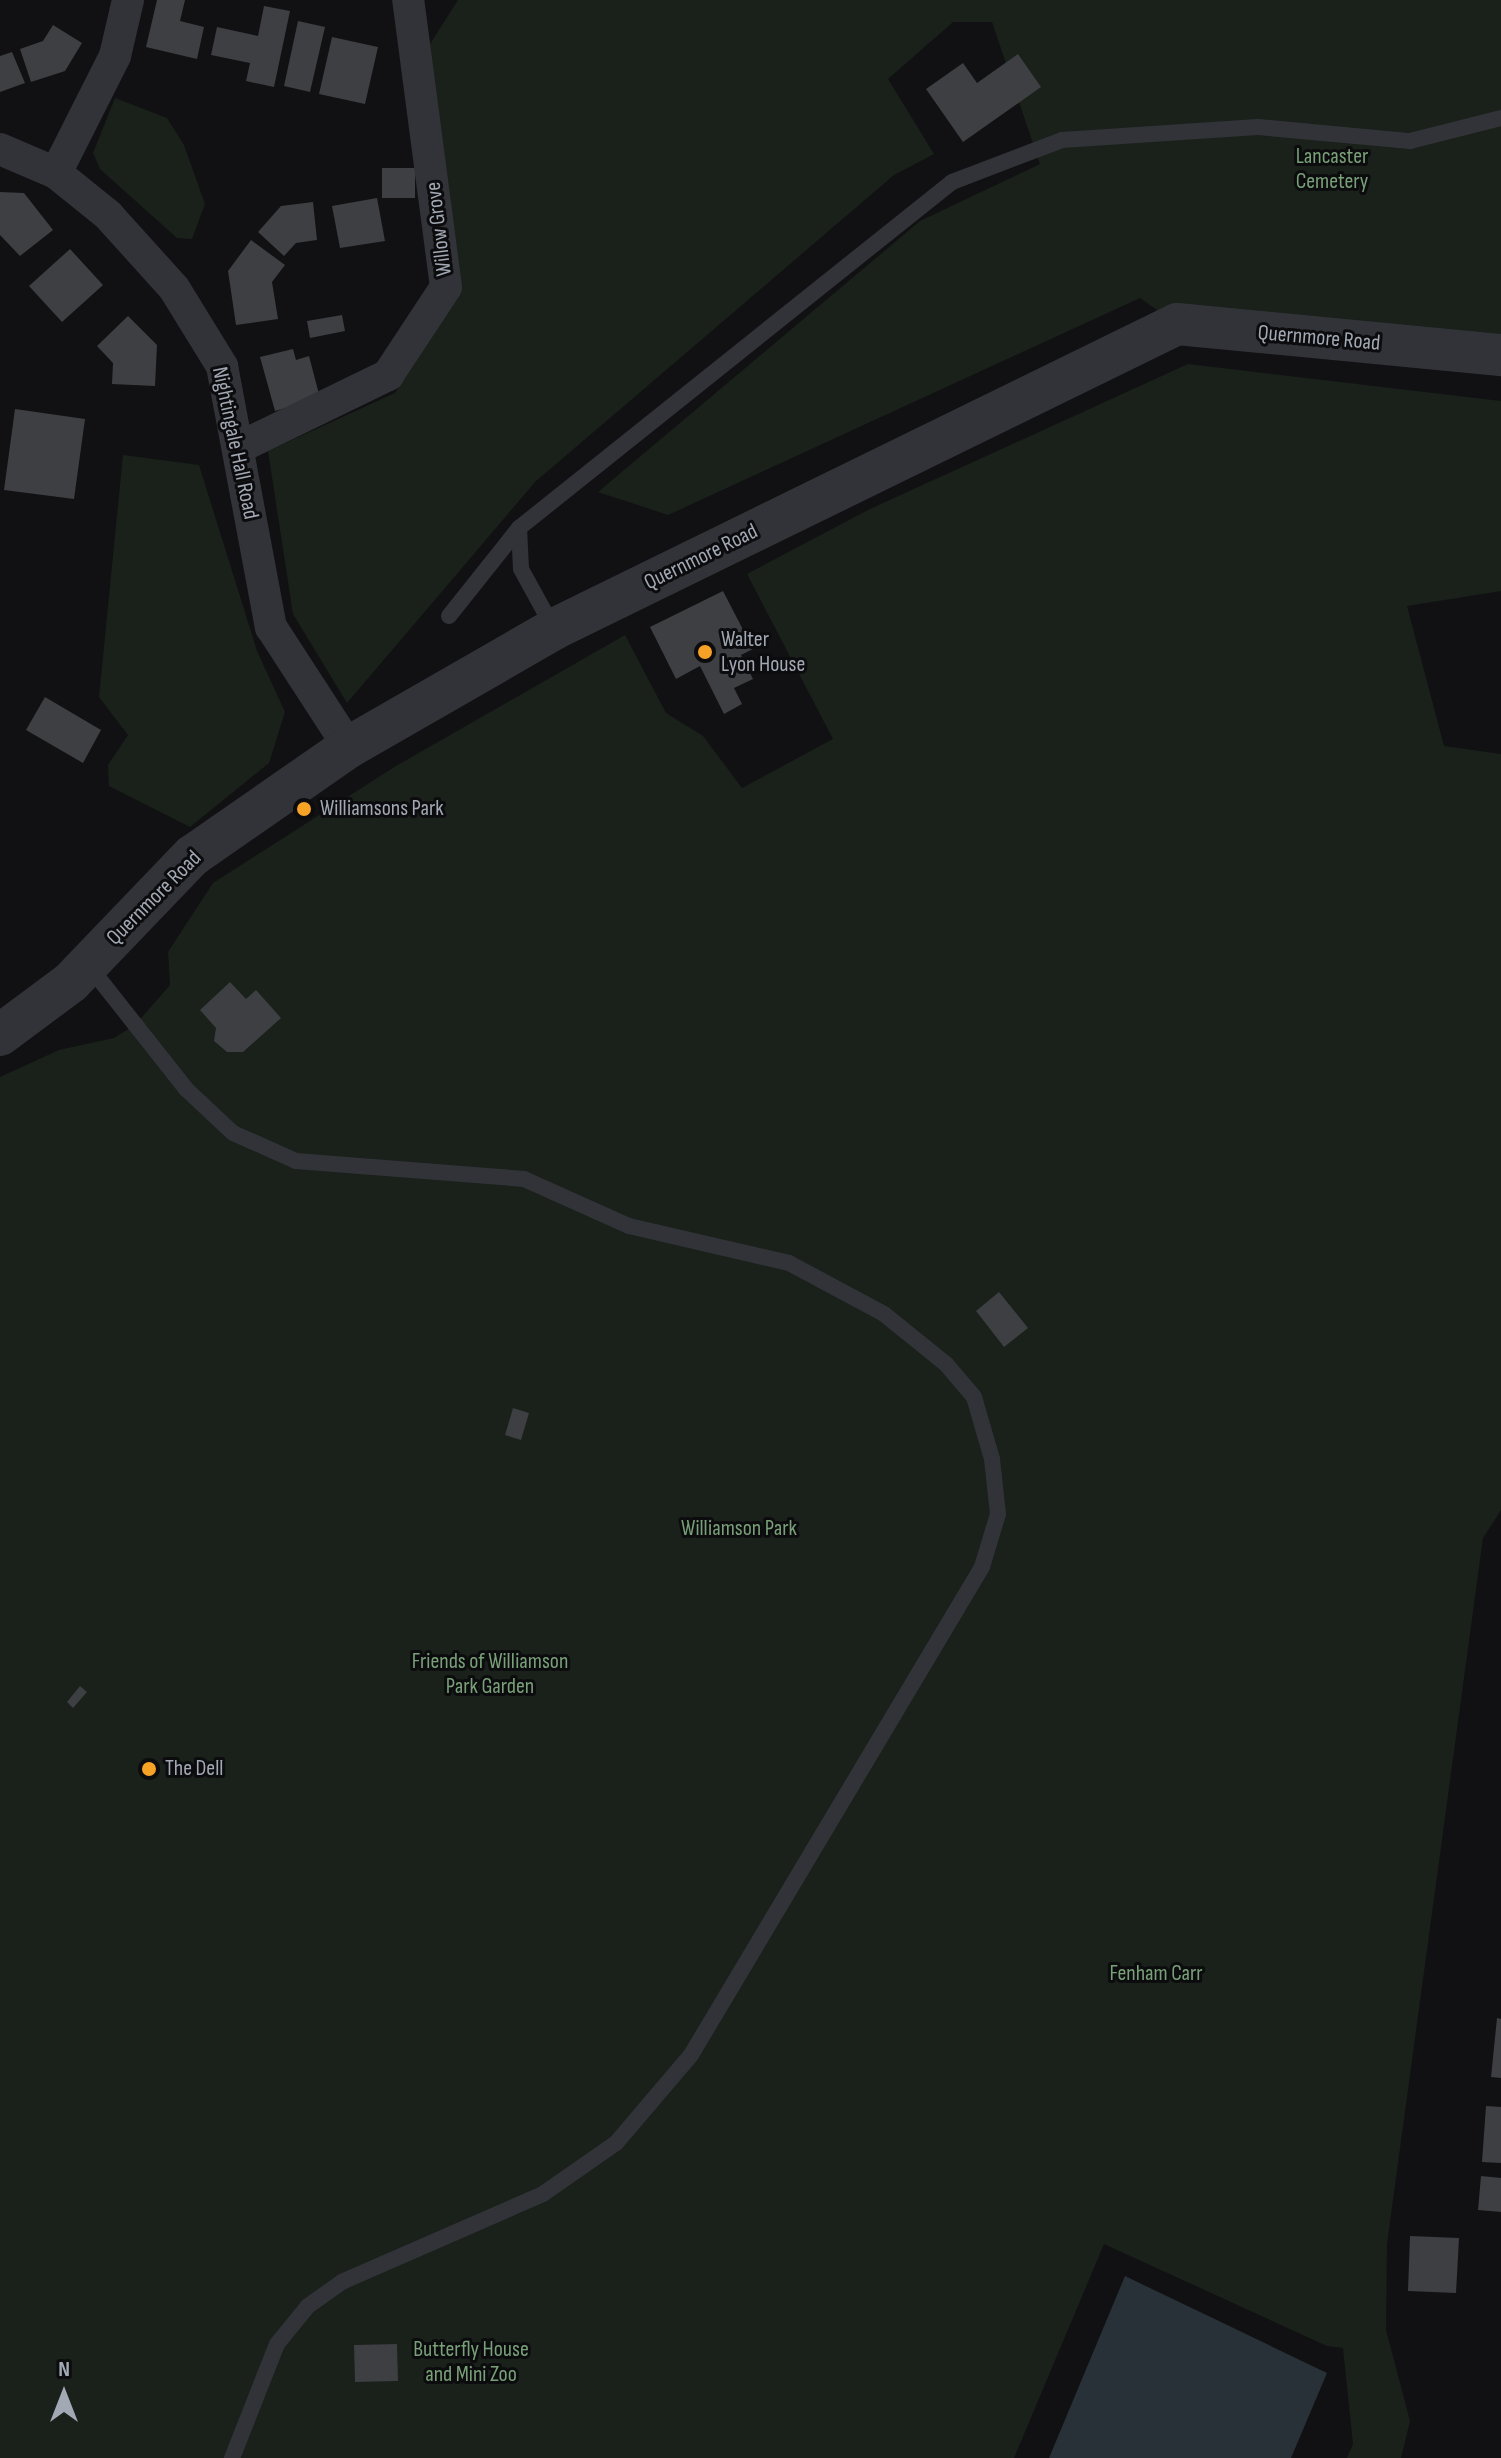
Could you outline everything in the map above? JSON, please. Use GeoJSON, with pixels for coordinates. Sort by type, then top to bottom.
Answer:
{"type":"FeatureCollection","features":[{"type":"Feature","properties":{"kind":"street"},"geometry":{"type":"LineString","coordinates":[[56,173],[115,56],[128,0]]}},
{"type":"Feature","properties":{"kind":"street","name":"Willow Grove"},"geometry":{"type":"LineString","coordinates":[[240,447],[388,375],[446,287],[408,0]]}},
{"type":"Feature","properties":{"kind":"street","name":"Nightingale Hall Road"},"geometry":{"type":"LineString","coordinates":[[0,149],[56,173],[108,215],[190,310],[222,366],[240,447],[271,627],[349,747]]}},
{"type":"Feature","properties":{"kind":"street","name":"Quernmore Road"},"geometry":{"type":"LineString","coordinates":[[0,1035],[88,965],[192,856],[349,747],[554,629],[1177,324],[1501,355]]}},
{"type":"Feature","properties":{"kind":"lane"},"geometry":{"type":"LineString","coordinates":[[449,616],[519,528],[952,182],[1062,140],[1258,127],[1410,141],[1501,118]]}},
{"type":"Feature","properties":{"kind":"lane"},"geometry":{"type":"LineString","coordinates":[[519,528],[521,569],[554,629]]}},
{"type":"Feature","properties":{"kind":"lane"},"geometry":{"type":"LineString","coordinates":[[88,965],[186,1089],[233,1133],[296,1161],[524,1179],[629,1226],[789,1263],[884,1314],[946,1364],[974,1397],[994,1473],[998,1514],[982,1567],[691,2055],[616,2143],[543,2194],[342,2282],[308,2306],[277,2344],[232,2458]]}},
{"type":"Feature","properties":{"kind":"green space","name":"Lancaster Cemetery"},"geometry":{"type":"Polygon","coordinates":[[[458,0],[1501,0],[1501,355],[1177,324],[1140,298],[668,515],[598,492],[920,221],[1040,164],[992,22],[953,22],[888,79],[934,154],[894,175],[535,482],[347,703],[293,614],[268,451],[395,393],[457,296],[430,44],[458,0]]]}},
{"type":"Feature","properties":{"kind":"green space"},"geometry":{"type":"Polygon","coordinates":[[[115,98],[167,118],[184,145],[205,204],[192,239],[177,238],[100,169],[93,153],[115,98]]]}},
{"type":"Feature","properties":{"kind":"green space","name":"Williamson Park"},"geometry":{"type":"Polygon","coordinates":[[[1188,364],[1501,401],[1501,591],[1407,606],[1444,746],[1501,754],[1501,1510],[1483,1538],[1387,2244],[1386,2330],[1410,2421],[1401,2458],[1347,2458],[1353,2444],[1343,2348],[1327,2346],[1104,2244],[1014,2458],[0,2458],[0,1077],[59,1050],[114,1038],[135,1025],[170,985],[168,952],[213,883],[396,766],[625,635],[666,713],[703,736],[742,788],[833,739],[747,574],[870,509],[1188,364]]]}},
{"type":"Feature","properties":{"kind":"green space"},"geometry":{"type":"Polygon","coordinates":[[[123,455],[199,465],[257,651],[285,712],[269,763],[190,827],[109,786],[108,765],[128,735],[99,697],[123,455]]]}},
{"type":"Feature","properties":{"kind":"shaded area"},"geometry":{"type":"Polygon","coordinates":[[[1125,2276],[1327,2373],[1291,2458],[1049,2458],[1125,2276]]]}},
{"type":"Feature","properties":{"kind":"building"},"geometry":{"type":"Polygon","coordinates":[[[157,0],[185,0],[180,21],[204,27],[197,59],[146,47],[157,0]]]}},
{"type":"Feature","properties":{"kind":"building"},"geometry":{"type":"Polygon","coordinates":[[[264,6],[290,11],[274,87],[246,81],[250,63],[211,55],[217,27],[258,36],[264,6]]]}},
{"type":"Feature","properties":{"kind":"building"},"geometry":{"type":"Polygon","coordinates":[[[298,21],[325,27],[310,92],[284,86],[298,21]]]}},
{"type":"Feature","properties":{"kind":"building"},"geometry":{"type":"Polygon","coordinates":[[[53,25],[82,43],[65,71],[31,82],[20,49],[43,41],[53,25]]]}},
{"type":"Feature","properties":{"kind":"building"},"geometry":{"type":"Polygon","coordinates":[[[332,37],[378,47],[365,104],[319,94],[332,37]]]}},
{"type":"Feature","properties":{"kind":"building"},"geometry":{"type":"Polygon","coordinates":[[[12,52],[25,83],[0,92],[0,56],[12,52]]]}},
{"type":"Feature","properties":{"kind":"building"},"geometry":{"type":"Polygon","coordinates":[[[1018,54],[1041,87],[963,142],[926,89],[963,63],[977,83],[1018,54]]]}},
{"type":"Feature","properties":{"kind":"building"},"geometry":{"type":"Polygon","coordinates":[[[382,168],[415,168],[415,198],[382,198],[382,168]]]}},
{"type":"Feature","properties":{"kind":"building"},"geometry":{"type":"Polygon","coordinates":[[[0,192],[24,193],[53,230],[20,256],[0,235],[0,192]]]}},
{"type":"Feature","properties":{"kind":"building"},"geometry":{"type":"Polygon","coordinates":[[[377,198],[385,241],[340,248],[332,206],[377,198]]]}},
{"type":"Feature","properties":{"kind":"building"},"geometry":{"type":"Polygon","coordinates":[[[313,202],[317,240],[296,243],[284,256],[258,232],[281,206],[313,202]]]}},
{"type":"Feature","properties":{"kind":"building"},"geometry":{"type":"Polygon","coordinates":[[[251,240],[285,265],[272,282],[278,319],[236,325],[228,271],[251,240]]]}},
{"type":"Feature","properties":{"kind":"building"},"geometry":{"type":"Polygon","coordinates":[[[70,249],[103,285],[62,322],[29,286],[70,249]]]}},
{"type":"Feature","properties":{"kind":"building"},"geometry":{"type":"Polygon","coordinates":[[[342,315],[345,331],[310,338],[307,321],[342,315]]]}},
{"type":"Feature","properties":{"kind":"building"},"geometry":{"type":"Polygon","coordinates":[[[128,316],[157,345],[155,386],[112,384],[113,363],[97,346],[128,316]]]}},
{"type":"Feature","properties":{"kind":"building"},"geometry":{"type":"Polygon","coordinates":[[[293,349],[296,360],[309,356],[320,398],[275,411],[260,357],[293,349]]]}},
{"type":"Feature","properties":{"kind":"building"},"geometry":{"type":"Polygon","coordinates":[[[15,409],[85,419],[74,499],[4,490],[15,409]]]}},
{"type":"Feature","properties":{"kind":"building","name":"Walter Lyon House"},"geometry":{"type":"Polygon","coordinates":[[[723,591],[753,649],[741,655],[753,679],[734,688],[742,704],[724,714],[700,666],[676,679],[650,627],[723,591]]]}},
{"type":"Feature","properties":{"kind":"building"},"geometry":{"type":"Polygon","coordinates":[[[45,697],[101,730],[83,763],[26,730],[45,697]]]}},
{"type":"Feature","properties":{"kind":"building"},"geometry":{"type":"Polygon","coordinates":[[[230,982],[246,999],[256,990],[281,1018],[243,1052],[227,1052],[214,1041],[216,1028],[200,1010],[230,982]]]}},
{"type":"Feature","properties":{"kind":"building"},"geometry":{"type":"Polygon","coordinates":[[[999,1292],[1028,1328],[1004,1347],[976,1311],[999,1292]]]}},
{"type":"Feature","properties":{"kind":"building"},"geometry":{"type":"Polygon","coordinates":[[[513,1408],[529,1413],[521,1440],[505,1435],[513,1408]]]}},
{"type":"Feature","properties":{"kind":"building"},"geometry":{"type":"Polygon","coordinates":[[[80,1686],[87,1692],[73,1708],[67,1702],[80,1686]]]}},
{"type":"Feature","properties":{"kind":"building"},"geometry":{"type":"Polygon","coordinates":[[[1497,2018],[1501,2019],[1501,2078],[1491,2077],[1497,2018]]]}},
{"type":"Feature","properties":{"kind":"building"},"geometry":{"type":"Polygon","coordinates":[[[1486,2106],[1501,2107],[1501,2163],[1482,2162],[1486,2106]]]}},
{"type":"Feature","properties":{"kind":"building"},"geometry":{"type":"Polygon","coordinates":[[[1481,2176],[1501,2178],[1501,2212],[1478,2210],[1481,2176]]]}},
{"type":"Feature","properties":{"kind":"building"},"geometry":{"type":"Polygon","coordinates":[[[1410,2236],[1459,2238],[1456,2293],[1408,2291],[1410,2236]]]}},
{"type":"Feature","properties":{"kind":"building"},"geometry":{"type":"Polygon","coordinates":[[[397,2344],[398,2381],[355,2382],[354,2345],[397,2344]]]}},
{"type":"Feature","properties":{"kind":"place","name":"Walter Lyon House"},"geometry":{"type":"Point","coordinates":[705,652]}},
{"type":"Feature","properties":{"kind":"place","name":"Williamsons Park"},"geometry":{"type":"Point","coordinates":[304,809]}},
{"type":"Feature","properties":{"kind":"place","name":"The Dell"},"geometry":{"type":"Point","coordinates":[149,1769]}},
{"type":"Feature","properties":{"kind":"park label","name":"Friends of Williamson Park Garden"},"geometry":{"type":"Point","coordinates":[490,1674]}},
{"type":"Feature","properties":{"kind":"park label","name":"Fenham Carr"},"geometry":{"type":"Point","coordinates":[1156,1974]}},
{"type":"Feature","properties":{"kind":"park label","name":"Butterfly House and Mini Zoo"},"geometry":{"type":"Point","coordinates":[471,2362]}}]}
